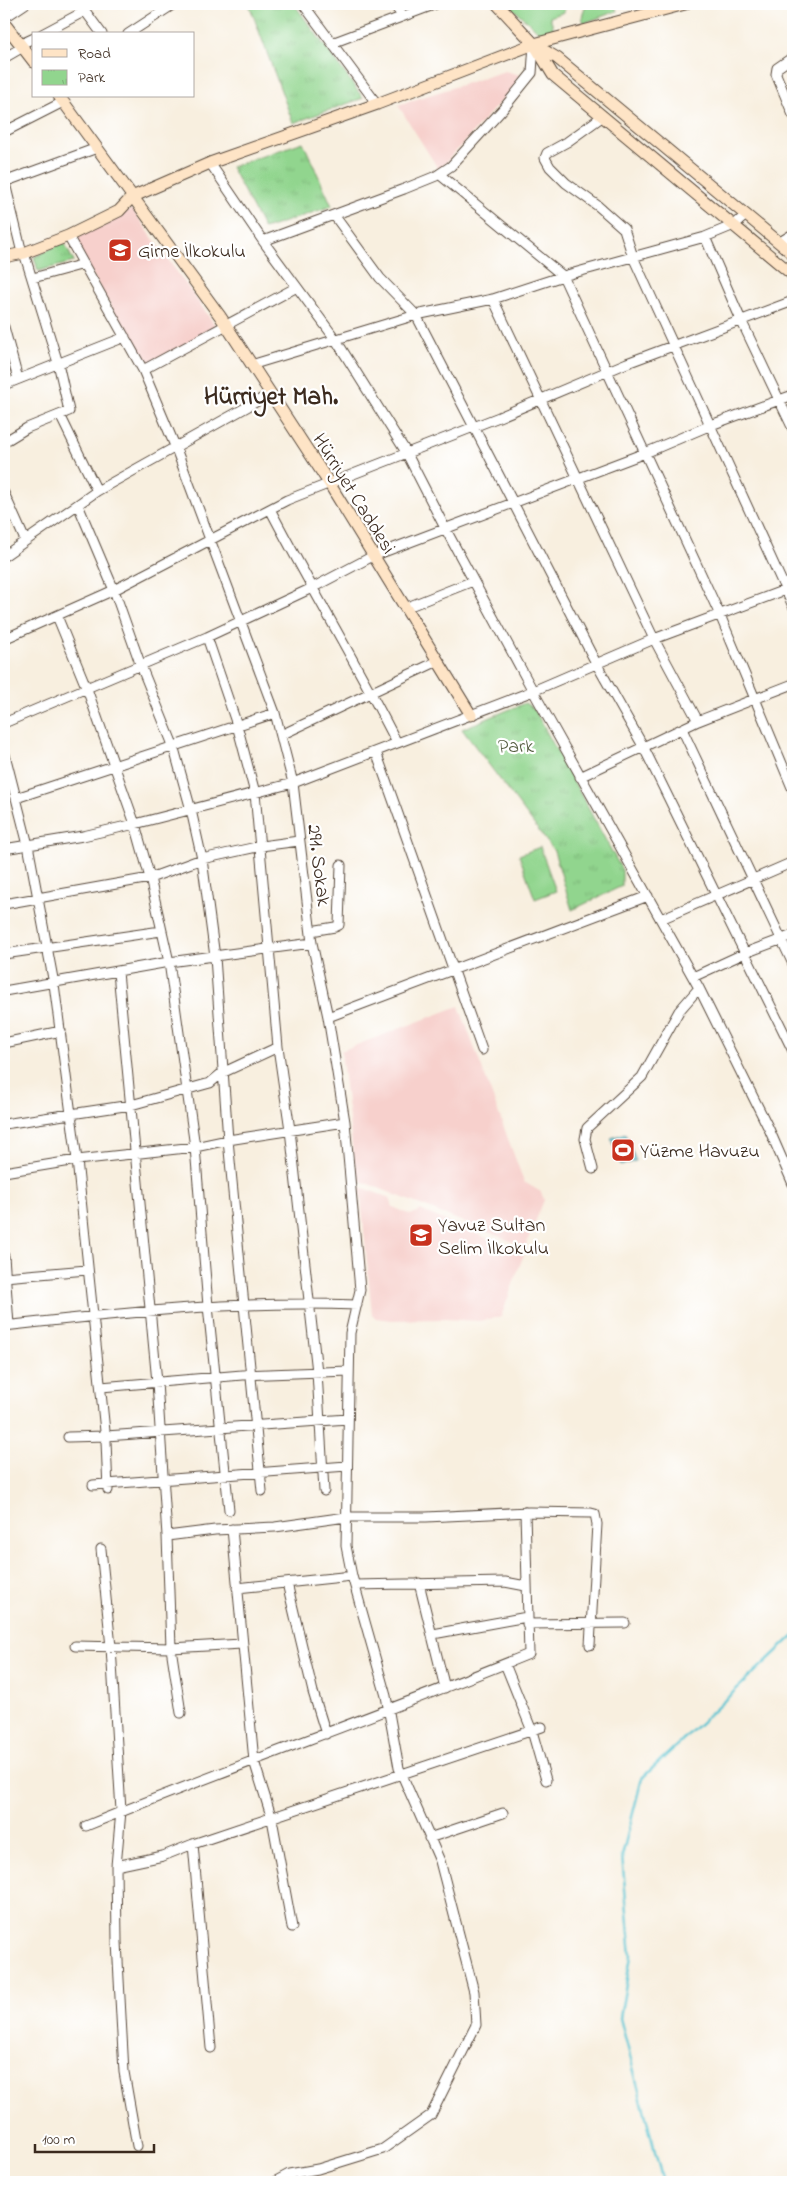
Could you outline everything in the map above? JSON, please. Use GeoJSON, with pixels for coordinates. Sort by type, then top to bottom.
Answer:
{"type":"FeatureCollection","features":[{"type":"Feature","properties":{"kind":"street"},"geometry":{"type":"LineString","coordinates":[[4,18],[25,4]]}},
{"type":"Feature","properties":{"kind":"street"},"geometry":{"type":"LineString","coordinates":[[131,32],[174,4]]}},
{"type":"Feature","properties":{"kind":"street"},"geometry":{"type":"LineString","coordinates":[[303,4],[377,104]]}},
{"type":"Feature","properties":{"kind":"street"},"geometry":{"type":"LineString","coordinates":[[393,4],[403,16]]}},
{"type":"Feature","properties":{"kind":"street"},"geometry":{"type":"LineString","coordinates":[[332,43],[436,4]]}},
{"type":"Feature","properties":{"kind":"street"},"geometry":{"type":"LineString","coordinates":[[497,4],[534,44],[553,75],[793,274]]}},
{"type":"Feature","properties":{"kind":"street"},"geometry":{"type":"LineString","coordinates":[[4,257],[23,253],[68,236],[119,211],[132,198],[210,163],[377,104],[534,44],[681,4]]}},
{"type":"Feature","properties":{"kind":"street"},"geometry":{"type":"LineString","coordinates":[[45,32],[82,7],[101,32]]}},
{"type":"Feature","properties":{"kind":"street"},"geometry":{"type":"LineString","coordinates":[[4,23],[32,59]]}},
{"type":"Feature","properties":{"kind":"street"},"geometry":{"type":"LineString","coordinates":[[4,58],[32,39]]}},
{"type":"Feature","properties":{"kind":"street"},"geometry":{"type":"LineString","coordinates":[[263,241],[404,189],[439,174],[451,166],[503,109],[532,73],[534,44]]}},
{"type":"Feature","properties":{"kind":"street"},"geometry":{"type":"LineString","coordinates":[[534,44],[557,58],[793,254]]}},
{"type":"Feature","properties":{"kind":"street"},"geometry":{"type":"LineString","coordinates":[[793,57],[777,68],[776,74],[793,114]]}},
{"type":"Feature","properties":{"kind":"street"},"geometry":{"type":"LineString","coordinates":[[4,132],[61,99]]}},
{"type":"Feature","properties":{"kind":"street","name":"Hürriyet Caddesi"},"geometry":{"type":"LineString","coordinates":[[61,99],[226,326],[328,483],[471,715]]}},
{"type":"Feature","properties":{"kind":"street"},"geometry":{"type":"LineString","coordinates":[[603,116],[567,142],[547,153],[545,158],[550,167],[566,183],[598,206],[624,230],[633,257],[676,345],[711,425],[790,588],[793,606]]}},
{"type":"Feature","properties":{"kind":"street"},"geometry":{"type":"LineString","coordinates":[[4,442],[27,428],[69,411],[69,406],[33,278],[23,253],[4,181],[97,148]]}},
{"type":"Feature","properties":{"kind":"street"},"geometry":{"type":"LineString","coordinates":[[210,163],[263,241],[336,340],[406,452],[473,581],[580,777],[699,988],[769,1129],[793,1184]]}},
{"type":"Feature","properties":{"kind":"street"},"geometry":{"type":"LineString","coordinates":[[439,174],[562,276],[720,615],[793,790]]}},
{"type":"Feature","properties":{"kind":"street"},"geometry":{"type":"LineString","coordinates":[[334,215],[380,278],[416,315],[596,663],[643,746],[793,1051]]}},
{"type":"Feature","properties":{"kind":"street"},"geometry":{"type":"LineString","coordinates":[[251,365],[416,315],[493,299],[562,276],[705,237],[734,225],[746,215]]}},
{"type":"Feature","properties":{"kind":"street"},"geometry":{"type":"LineString","coordinates":[[780,242],[793,234]]}},
{"type":"Feature","properties":{"kind":"street","name":"291. Sokak"},"geometry":{"type":"LineString","coordinates":[[68,236],[143,370],[175,446],[275,713],[293,782],[312,943],[328,1017],[345,1122],[360,1290],[350,1333],[346,1546],[353,1580],[388,1710],[402,1775],[440,1861],[474,1992],[476,2025],[431,2116],[383,2149],[318,2169],[289,2174],[274,2182]]}},
{"type":"Feature","properties":{"kind":"street"},"geometry":{"type":"LineString","coordinates":[[705,237],[741,320],[793,429]]}},
{"type":"Feature","properties":{"kind":"street"},"geometry":{"type":"LineString","coordinates":[[33,278],[84,264]]}},
{"type":"Feature","properties":{"kind":"street"},"geometry":{"type":"LineString","coordinates":[[143,370],[298,287]]}},
{"type":"Feature","properties":{"kind":"street"},"geometry":{"type":"LineString","coordinates":[[493,299],[654,639],[698,721]]}},
{"type":"Feature","properties":{"kind":"street"},"geometry":{"type":"LineString","coordinates":[[4,639],[114,590],[270,509],[328,483],[474,427],[607,371],[793,301]]}},
{"type":"Feature","properties":{"kind":"street"},"geometry":{"type":"LineString","coordinates":[[4,327],[18,379]]}},
{"type":"Feature","properties":{"kind":"street"},"geometry":{"type":"LineString","coordinates":[[4,385],[125,337]]}},
{"type":"Feature","properties":{"kind":"street"},"geometry":{"type":"LineString","coordinates":[[4,556],[97,491],[270,394]]}},
{"type":"Feature","properties":{"kind":"street"},"geometry":{"type":"LineString","coordinates":[[4,722],[208,637],[312,588],[373,556],[793,395]]}},
{"type":"Feature","properties":{"kind":"street"},"geometry":{"type":"LineString","coordinates":[[60,415],[97,491]]}},
{"type":"Feature","properties":{"kind":"street"},"geometry":{"type":"LineString","coordinates":[[4,493],[8,513],[25,540]]}},
{"type":"Feature","properties":{"kind":"street"},"geometry":{"type":"LineString","coordinates":[[78,504],[114,590],[141,666],[173,745],[191,810],[202,860],[215,957],[222,1073],[262,1491]]}},
{"type":"Feature","properties":{"kind":"street"},"geometry":{"type":"LineString","coordinates":[[270,509],[397,743]]}},
{"type":"Feature","properties":{"kind":"street"},"geometry":{"type":"LineString","coordinates":[[405,608],[473,581]]}},
{"type":"Feature","properties":{"kind":"street"},"geometry":{"type":"LineString","coordinates":[[4,849],[135,824],[293,782],[533,691],[654,639],[790,588]]}},
{"type":"Feature","properties":{"kind":"street"},"geometry":{"type":"LineString","coordinates":[[57,616],[87,688],[135,824],[150,878],[169,962],[195,1147],[208,1306],[229,1510]]}},
{"type":"Feature","properties":{"kind":"street"},"geometry":{"type":"LineString","coordinates":[[208,637],[237,725],[255,793],[278,1048],[290,1130],[317,1372],[324,1491]]}},
{"type":"Feature","properties":{"kind":"street"},"geometry":{"type":"LineString","coordinates":[[281,735],[438,661]]}},
{"type":"Feature","properties":{"kind":"street"},"geometry":{"type":"LineString","coordinates":[[580,777],[698,721],[793,684]]}},
{"type":"Feature","properties":{"kind":"street"},"geometry":{"type":"LineString","coordinates":[[16,798],[275,713]]}},
{"type":"Feature","properties":{"kind":"street"},"geometry":{"type":"LineString","coordinates":[[682,729],[793,964]]}},
{"type":"Feature","properties":{"kind":"street"},"geometry":{"type":"LineString","coordinates":[[4,751],[28,845],[61,1031],[101,1387],[106,1436],[108,1487]]}},
{"type":"Feature","properties":{"kind":"street"},"geometry":{"type":"LineString","coordinates":[[376,752],[482,1050]]}},
{"type":"Feature","properties":{"kind":"street"},"geometry":{"type":"LineString","coordinates":[[4,904],[150,878],[202,860],[261,846],[299,841]]}},
{"type":"Feature","properties":{"kind":"street"},"geometry":{"type":"LineString","coordinates":[[660,919],[793,862]]}},
{"type":"Feature","properties":{"kind":"street"},"geometry":{"type":"LineString","coordinates":[[311,931],[335,927],[339,924],[342,865]]}},
{"type":"Feature","properties":{"kind":"street"},"geometry":{"type":"LineString","coordinates":[[328,1017],[648,896]]}},
{"type":"Feature","properties":{"kind":"street"},"geometry":{"type":"LineString","coordinates":[[4,954],[161,931]]}},
{"type":"Feature","properties":{"kind":"street"},"geometry":{"type":"LineString","coordinates":[[693,978],[745,953],[793,936]]}},
{"type":"Feature","properties":{"kind":"street"},"geometry":{"type":"LineString","coordinates":[[4,992],[169,962],[312,943]]}},
{"type":"Feature","properties":{"kind":"street"},"geometry":{"type":"LineString","coordinates":[[118,972],[157,1382],[164,1479],[171,1648],[181,1713]]}},
{"type":"Feature","properties":{"kind":"street"},"geometry":{"type":"LineString","coordinates":[[593,1169],[585,1139],[587,1128],[642,1077],[679,1011],[699,988]]}},
{"type":"Feature","properties":{"kind":"street"},"geometry":{"type":"LineString","coordinates":[[4,1043],[61,1031]]}},
{"type":"Feature","properties":{"kind":"street"},"geometry":{"type":"LineString","coordinates":[[4,1124],[131,1105],[186,1090],[210,1083],[222,1073],[278,1048]]}},
{"type":"Feature","properties":{"kind":"street"},"geometry":{"type":"LineString","coordinates":[[4,1172],[77,1160],[195,1147],[345,1122]]}},
{"type":"Feature","properties":{"kind":"street"},"geometry":{"type":"LineString","coordinates":[[4,1256],[6,1325],[208,1306],[309,1303],[357,1305]]}},
{"type":"Feature","properties":{"kind":"street"},"geometry":{"type":"LineString","coordinates":[[5,1277],[87,1270]]}},
{"type":"Feature","properties":{"kind":"street"},"geometry":{"type":"LineString","coordinates":[[101,1387],[250,1374],[349,1371]]}},
{"type":"Feature","properties":{"kind":"street"},"geometry":{"type":"LineString","coordinates":[[68,1437],[256,1426],[320,1419],[348,1419]]}},
{"type":"Feature","properties":{"kind":"street"},"geometry":{"type":"LineString","coordinates":[[93,1485],[108,1487],[164,1479],[347,1466]]}},
{"type":"Feature","properties":{"kind":"street"},"geometry":{"type":"LineString","coordinates":[[167,1536],[232,1529],[276,1528],[346,1517],[426,1518],[525,1512],[595,1514],[597,1524],[590,1646]]}},
{"type":"Feature","properties":{"kind":"street"},"geometry":{"type":"LineString","coordinates":[[86,1826],[186,1785],[326,1734],[529,1654],[525,1512]]}},
{"type":"Feature","properties":{"kind":"street"},"geometry":{"type":"LineString","coordinates":[[232,1529],[254,1761],[272,1819],[292,1927]]}},
{"type":"Feature","properties":{"kind":"street"},"geometry":{"type":"LineString","coordinates":[[101,1549],[111,1647],[121,1812],[116,1866],[124,2072],[137,2146]]}},
{"type":"Feature","properties":{"kind":"street"},"geometry":{"type":"LineString","coordinates":[[237,1588],[287,1583],[353,1580],[419,1583],[504,1582],[526,1586]]}},
{"type":"Feature","properties":{"kind":"street"},"geometry":{"type":"LineString","coordinates":[[287,1583],[313,1692],[326,1734]]}},
{"type":"Feature","properties":{"kind":"street"},"geometry":{"type":"LineString","coordinates":[[419,1583],[445,1688]]}},
{"type":"Feature","properties":{"kind":"street"},"geometry":{"type":"LineString","coordinates":[[433,1634],[527,1620],[591,1624],[625,1623]]}},
{"type":"Feature","properties":{"kind":"street"},"geometry":{"type":"LineString","coordinates":[[75,1646],[171,1648],[242,1644]]}},
{"type":"Feature","properties":{"kind":"street"},"geometry":{"type":"LineString","coordinates":[[505,1664],[532,1731],[546,1780]]}},
{"type":"Feature","properties":{"kind":"street"},"geometry":{"type":"LineString","coordinates":[[116,1866],[163,1856],[193,1844],[542,1728]]}},
{"type":"Feature","properties":{"kind":"street"},"geometry":{"type":"LineString","coordinates":[[429,1838],[502,1813]]}},
{"type":"Feature","properties":{"kind":"street"},"geometry":{"type":"LineString","coordinates":[[193,1844],[211,2048]]}},
{"type":"Feature","properties":{"kind":"shaded area"},"geometry":{"type":"Polygon","coordinates":[[[505,71],[520,75],[515,81],[517,83],[439,170],[398,105],[505,71]]]}},
{"type":"Feature","properties":{"kind":"shaded area"},"geometry":{"type":"Polygon","coordinates":[[[132,209],[217,328],[145,366],[72,239],[132,209]]]}},
{"type":"Feature","properties":{"kind":"shaded area"},"geometry":{"type":"Polygon","coordinates":[[[459,1006],[524,1182],[541,1192],[544,1200],[525,1247],[356,1179],[341,1051],[459,1006]]]}},
{"type":"Feature","properties":{"kind":"shaded area","name":"Yavuz Sultan Selim İlkokulu"},"geometry":{"type":"Polygon","coordinates":[[[360,1187],[390,1198],[393,1207],[411,1215],[420,1210],[524,1254],[501,1317],[479,1321],[446,1319],[391,1320],[376,1318],[372,1315],[360,1187]]]}},
{"type":"Feature","properties":{"kind":"green space"},"geometry":{"type":"Polygon","coordinates":[[[249,4],[294,4],[363,98],[293,123],[249,4]]]}},
{"type":"Feature","properties":{"kind":"green space"},"geometry":{"type":"Polygon","coordinates":[[[508,4],[559,4],[565,7],[564,12],[550,17],[554,30],[548,36],[539,32],[508,4]]]}},
{"type":"Feature","properties":{"kind":"green space"},"geometry":{"type":"Polygon","coordinates":[[[586,4],[614,4],[617,11],[584,23],[582,17],[586,4]]]}},
{"type":"Feature","properties":{"kind":"green space"},"geometry":{"type":"Polygon","coordinates":[[[303,142],[332,206],[264,229],[231,167],[303,142]]]}},
{"type":"Feature","properties":{"kind":"green space"},"geometry":{"type":"Polygon","coordinates":[[[64,242],[74,262],[38,271],[34,257],[64,242]]]}},
{"type":"Feature","properties":{"kind":"green space","name":"Park"},"geometry":{"type":"Polygon","coordinates":[[[525,703],[534,709],[622,870],[622,886],[572,910],[554,851],[462,729],[525,703]]]}},
{"type":"Feature","properties":{"kind":"green space"},"geometry":{"type":"Polygon","coordinates":[[[540,847],[556,891],[535,899],[519,855],[540,847]]]}},
{"type":"Feature","properties":{"kind":"water","name":"Yüzme Havuzu"},"geometry":{"type":"Polygon","coordinates":[[[625,1133],[636,1161],[621,1166],[611,1138],[625,1133]]]}},
{"type":"Feature","properties":{"kind":"waterway"},"geometry":{"type":"LineString","coordinates":[[663,2182],[620,2018],[631,1956],[622,1856],[642,1778],[793,1636]]}},
{"type":"Feature","properties":{"kind":"place","name":"Girne İlkokulu"},"geometry":{"type":"Point","coordinates":[120,250]}},
{"type":"Feature","properties":{"kind":"place","name":"Yüzme Havuzu"},"geometry":{"type":"Point","coordinates":[623,1150]}},
{"type":"Feature","properties":{"kind":"place","name":"Yavuz Sultan Selim İlkokulu"},"geometry":{"type":"Point","coordinates":[421,1235]}},
{"type":"Feature","properties":{"kind":"district","name":"Hürriyet Mah."},"geometry":{"type":"Point","coordinates":[271,395]}}]}
